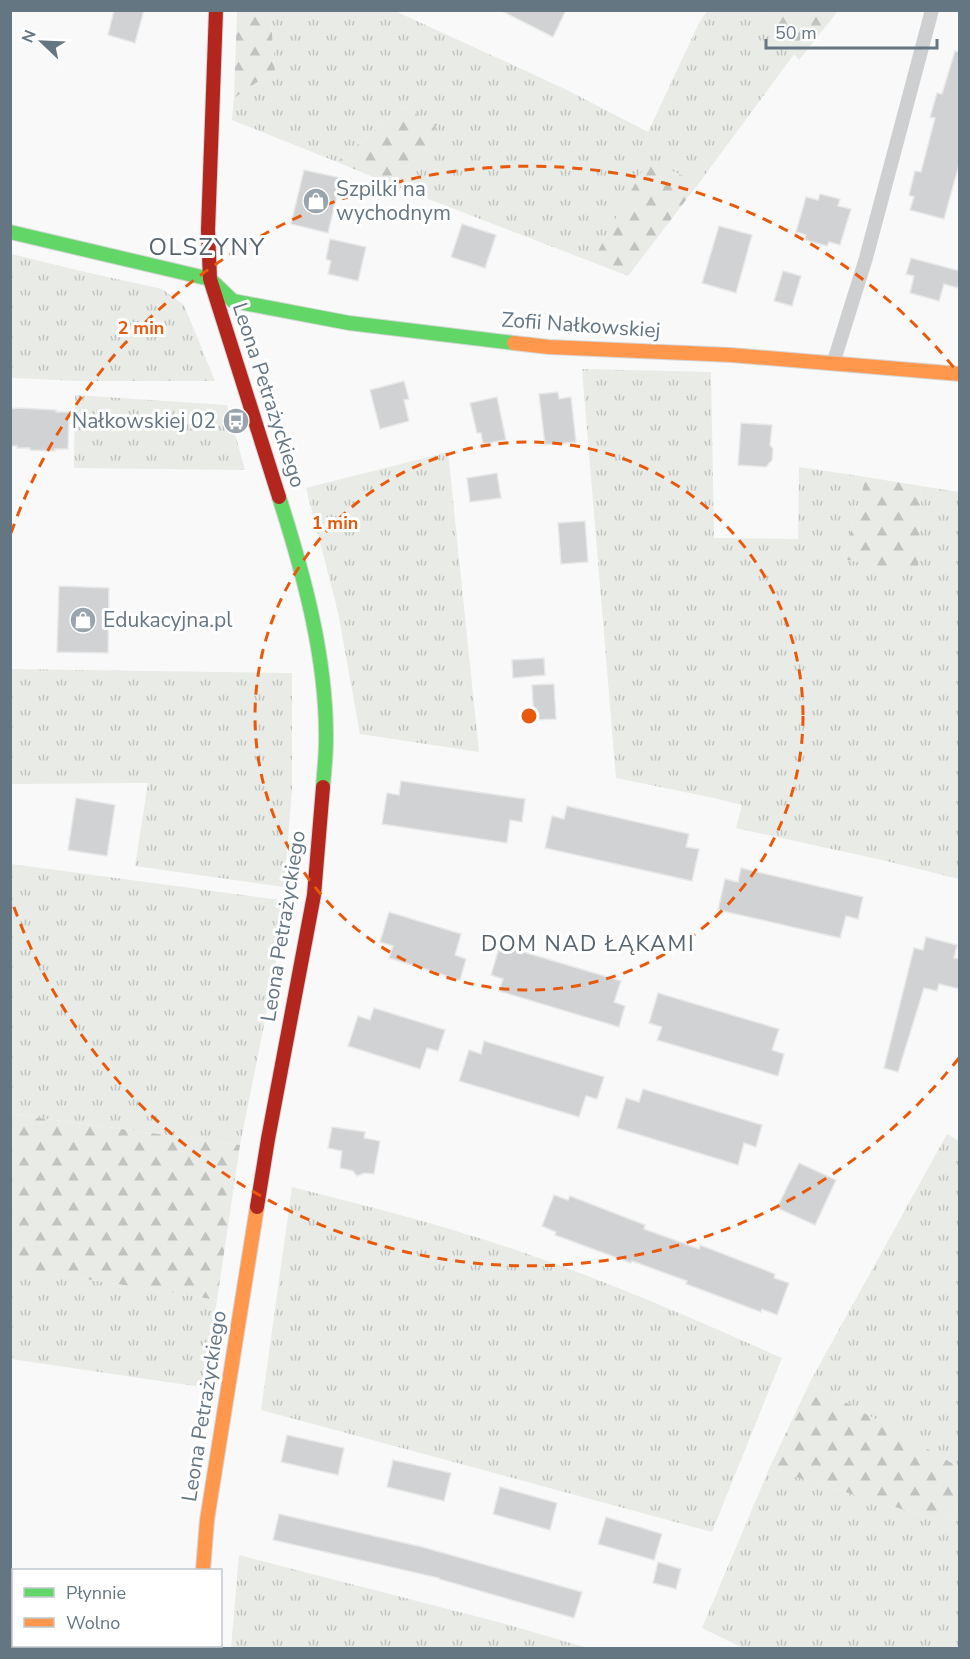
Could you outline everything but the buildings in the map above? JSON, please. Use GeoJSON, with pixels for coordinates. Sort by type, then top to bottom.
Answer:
{"type":"FeatureCollection","features":[{"type":"Feature","properties":{"kind":"street","name":"Leona Petrażyckiego"},"geometry":{"type":"LineString","coordinates":[[203,1569],[207,1520],[268,1139],[314,895],[326,741],[323,688],[312,615],[293,540],[210,279],[208,230],[216,10]]}},
{"type":"Feature","properties":{"kind":"street"},"geometry":{"type":"LineString","coordinates":[[10,232],[210,279]]}},
{"type":"Feature","properties":{"kind":"street","name":"Zofii Nałkowskiej"},"geometry":{"type":"LineString","coordinates":[[210,279],[233,301],[349,323],[549,347],[731,356],[960,374]]}},
{"type":"Feature","properties":{"kind":"lane"},"geometry":{"type":"LineString","coordinates":[[833,364],[868,248],[932,10]]}},
{"type":"Feature","properties":{"kind":"green space"},"geometry":{"type":"Polygon","coordinates":[[[237,11],[270,11],[275,70],[234,98],[237,11]]]}},
{"type":"Feature","properties":{"kind":"green space"},"geometry":{"type":"Polygon","coordinates":[[[270,11],[395,11],[565,89],[648,132],[699,23],[707,11],[758,11],[795,53],[699,183],[648,161],[592,262],[405,190],[437,124],[402,107],[337,162],[232,120],[234,98],[275,70],[270,11]]]}},
{"type":"Feature","properties":{"kind":"green space"},"geometry":{"type":"Polygon","coordinates":[[[758,11],[838,11],[799,60],[758,11]]]}},
{"type":"Feature","properties":{"kind":"green space"},"geometry":{"type":"Polygon","coordinates":[[[402,107],[437,124],[405,190],[337,162],[402,107]]]}},
{"type":"Feature","properties":{"kind":"green space"},"geometry":{"type":"Polygon","coordinates":[[[648,160],[699,183],[628,276],[592,262],[648,160]]]}},
{"type":"Feature","properties":{"kind":"green space"},"geometry":{"type":"Polygon","coordinates":[[[11,254],[162,289],[184,305],[215,381],[81,381],[11,378],[11,254]]]}},
{"type":"Feature","properties":{"kind":"green space"},"geometry":{"type":"Polygon","coordinates":[[[582,369],[711,372],[714,538],[798,539],[799,467],[866,477],[843,559],[918,572],[921,486],[959,492],[959,879],[736,828],[742,805],[616,778],[582,369]]]}},
{"type":"Feature","properties":{"kind":"green space"},"geometry":{"type":"Polygon","coordinates":[[[75,395],[227,405],[245,470],[74,468],[75,395]]]}},
{"type":"Feature","properties":{"kind":"green space"},"geometry":{"type":"Polygon","coordinates":[[[448,452],[479,752],[360,734],[338,612],[306,488],[448,452]]]}},
{"type":"Feature","properties":{"kind":"green space"},"geometry":{"type":"Polygon","coordinates":[[[866,477],[921,486],[918,573],[843,559],[866,477]]]}},
{"type":"Feature","properties":{"kind":"green space"},"geometry":{"type":"Polygon","coordinates":[[[11,669],[292,673],[292,789],[284,887],[135,866],[148,783],[11,784],[11,669]]]}},
{"type":"Feature","properties":{"kind":"green space"},"geometry":{"type":"Polygon","coordinates":[[[11,864],[287,901],[240,1145],[11,1114],[11,864]]]}},
{"type":"Feature","properties":{"kind":"green space"},"geometry":{"type":"Polygon","coordinates":[[[10,1114],[240,1145],[217,1300],[11,1267],[10,1114]]]}},
{"type":"Feature","properties":{"kind":"green space"},"geometry":{"type":"Polygon","coordinates":[[[947,1134],[959,1141],[959,1467],[810,1382],[947,1134]]]}},
{"type":"Feature","properties":{"kind":"green space"},"geometry":{"type":"Polygon","coordinates":[[[292,1187],[433,1224],[516,1250],[617,1288],[782,1358],[712,1532],[261,1410],[292,1187]]]}},
{"type":"Feature","properties":{"kind":"green space"},"geometry":{"type":"Polygon","coordinates":[[[11,1267],[217,1300],[201,1387],[11,1359],[11,1267]]]}},
{"type":"Feature","properties":{"kind":"green space"},"geometry":{"type":"Polygon","coordinates":[[[810,1382],[959,1467],[959,1506],[941,1521],[769,1469],[810,1382]]]}},
{"type":"Feature","properties":{"kind":"green space"},"geometry":{"type":"Polygon","coordinates":[[[769,1469],[941,1521],[959,1506],[959,1648],[743,1648],[702,1628],[769,1469]]]}},
{"type":"Feature","properties":{"kind":"green space"},"geometry":{"type":"Polygon","coordinates":[[[239,1555],[502,1623],[588,1648],[231,1648],[239,1555]]]}},
{"type":"Feature","properties":{"kind":"traffic: fast"},"geometry":{"type":"LineString","coordinates":[[10,232],[210,279],[233,301],[349,323],[514,343]]}},
{"type":"Feature","properties":{"kind":"traffic: fast"},"geometry":{"type":"LineString","coordinates":[[279,497],[305,587],[323,679],[326,747],[323,787]]}},
{"type":"Feature","properties":{"kind":"traffic: slow"},"geometry":{"type":"LineString","coordinates":[[514,343],[549,347],[731,355],[960,374]]}},
{"type":"Feature","properties":{"kind":"traffic: slow"},"geometry":{"type":"LineString","coordinates":[[203,1569],[207,1520],[257,1207]]}},
{"type":"Feature","properties":{"kind":"traffic: jam"},"geometry":{"type":"LineString","coordinates":[[216,10],[208,230],[210,279],[279,497]]}},
{"type":"Feature","properties":{"kind":"traffic: jam"},"geometry":{"type":"LineString","coordinates":[[257,1207],[314,895],[323,787]]}},
{"type":"Feature","properties":{"kind":"place","name":"Szpilki na wychodnym"},"geometry":{"type":"Point","coordinates":[316,201]}},
{"type":"Feature","properties":{"kind":"place","name":"Nałkowskiej 02"},"geometry":{"type":"Point","coordinates":[236,421]}},
{"type":"Feature","properties":{"kind":"place","name":"Edukacyjna.pl"},"geometry":{"type":"Point","coordinates":[83,620]}},
{"type":"Feature","properties":{"kind":"district","name":"OLSZYNY"},"geometry":{"type":"Point","coordinates":[207,247]}},
{"type":"Feature","properties":{"kind":"district","name":"DOM NAD ŁĄKAMI"},"geometry":{"type":"Point","coordinates":[588,944]}}]}
